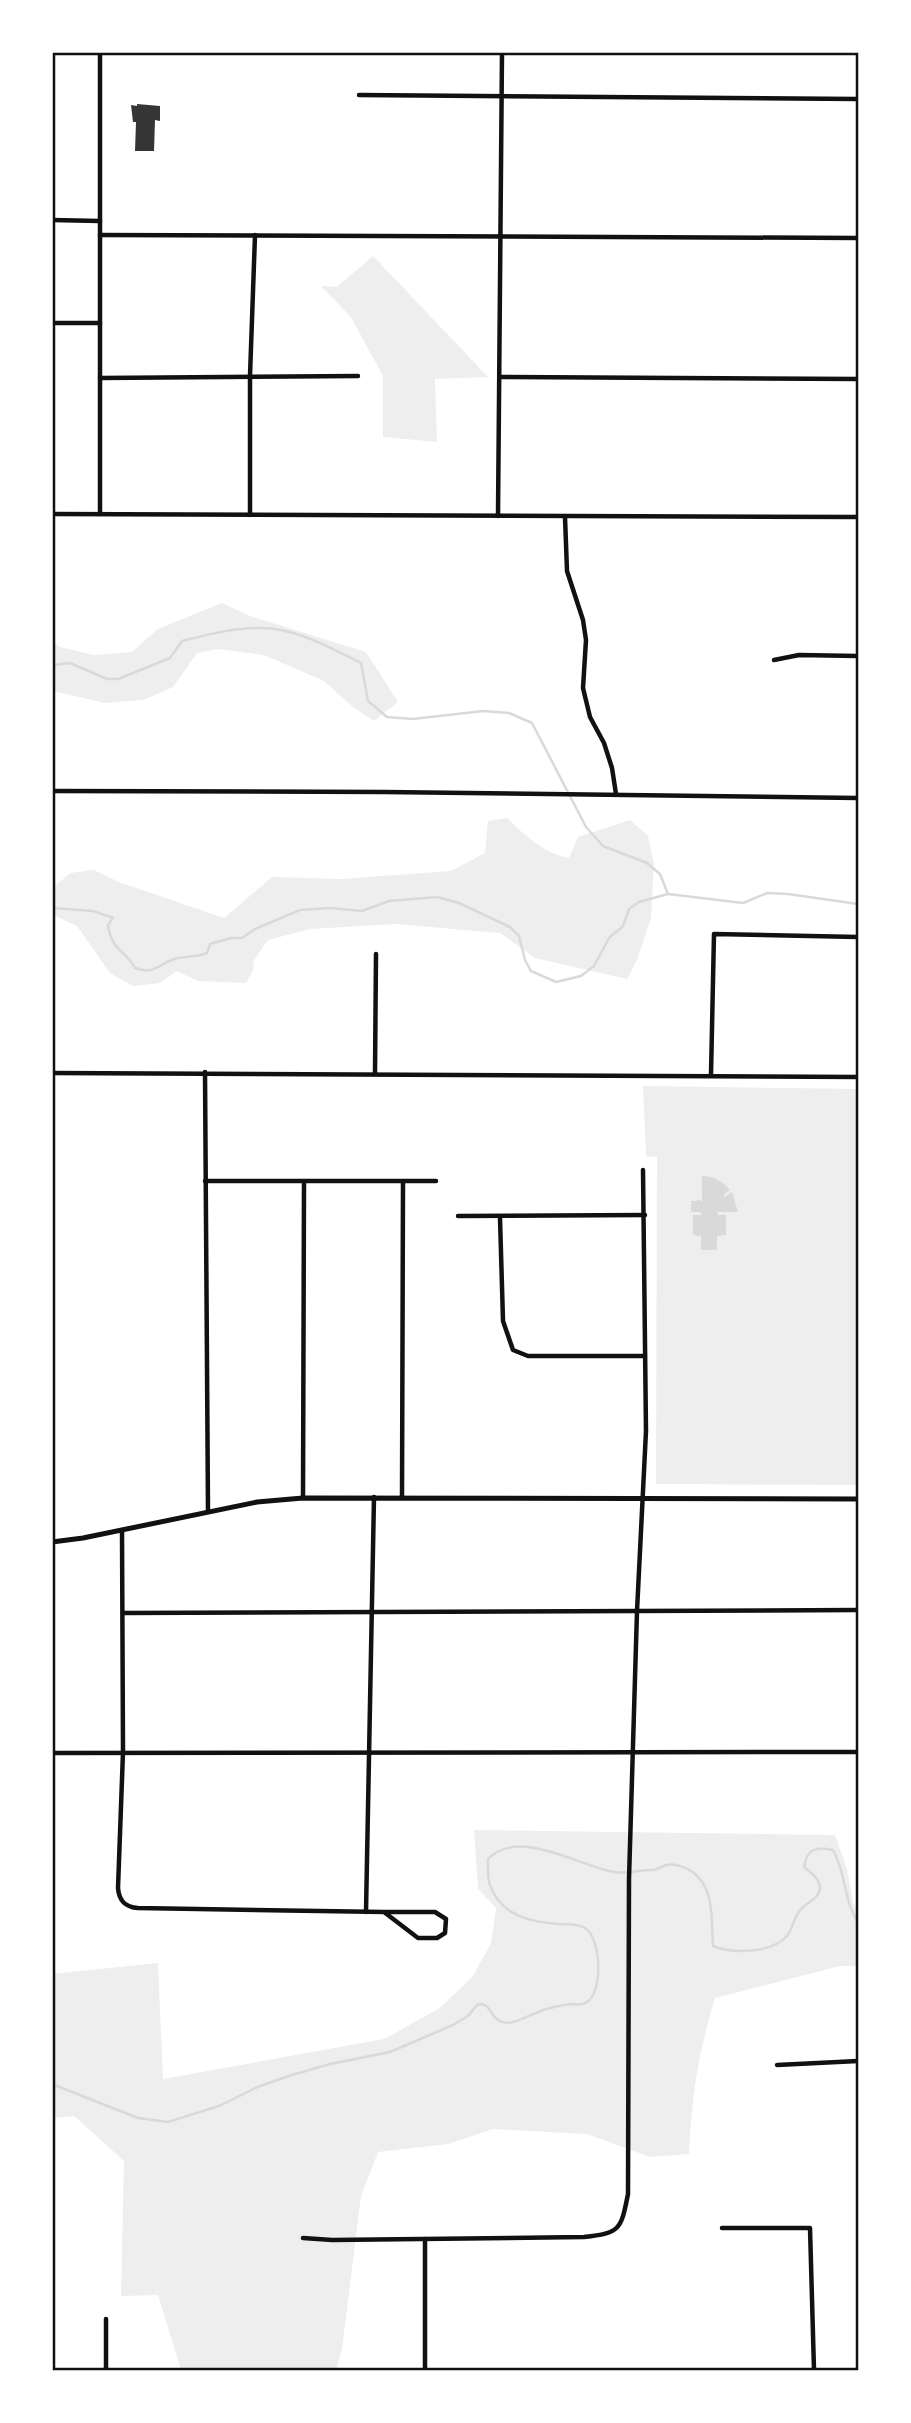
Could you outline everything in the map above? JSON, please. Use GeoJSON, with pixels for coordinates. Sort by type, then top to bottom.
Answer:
{"type":"FeatureCollection","features":[{"type":"Feature","properties":{"kind":"street"},"geometry":{"type":"LineString","coordinates":[[100,52],[100,514]]}},
{"type":"Feature","properties":{"kind":"street"},"geometry":{"type":"LineString","coordinates":[[498,516],[502,52]]}},
{"type":"Feature","properties":{"kind":"street"},"geometry":{"type":"LineString","coordinates":[[359,95],[859,99]]}},
{"type":"Feature","properties":{"kind":"street"},"geometry":{"type":"LineString","coordinates":[[52,220],[100,221]]}},
{"type":"Feature","properties":{"kind":"street"},"geometry":{"type":"LineString","coordinates":[[100,235],[859,238]]}},
{"type":"Feature","properties":{"kind":"street"},"geometry":{"type":"LineString","coordinates":[[250,515],[250,376],[255,235]]}},
{"type":"Feature","properties":{"kind":"street"},"geometry":{"type":"LineString","coordinates":[[52,323],[100,323]]}},
{"type":"Feature","properties":{"kind":"street"},"geometry":{"type":"LineString","coordinates":[[100,378],[358,376]]}},
{"type":"Feature","properties":{"kind":"street"},"geometry":{"type":"LineString","coordinates":[[500,377],[859,379]]}},
{"type":"Feature","properties":{"kind":"street"},"geometry":{"type":"LineString","coordinates":[[52,514],[859,517]]}},
{"type":"Feature","properties":{"kind":"street"},"geometry":{"type":"LineString","coordinates":[[565,517],[567,571],[583,620],[586,640],[583,688],[590,717],[604,743],[612,768],[616,794]]}},
{"type":"Feature","properties":{"kind":"street"},"geometry":{"type":"LineString","coordinates":[[774,660],[799,655],[859,656]]}},
{"type":"Feature","properties":{"kind":"street"},"geometry":{"type":"LineString","coordinates":[[52,791],[859,798]]}},
{"type":"Feature","properties":{"kind":"street"},"geometry":{"type":"LineString","coordinates":[[711,1075],[714,934],[859,937]]}},
{"type":"Feature","properties":{"kind":"street"},"geometry":{"type":"LineString","coordinates":[[375,1073],[376,954]]}},
{"type":"Feature","properties":{"kind":"street"},"geometry":{"type":"LineString","coordinates":[[205,1072],[208,1511]]}},
{"type":"Feature","properties":{"kind":"street"},"geometry":{"type":"LineString","coordinates":[[52,1073],[859,1077]]}},
{"type":"Feature","properties":{"kind":"street"},"geometry":{"type":"LineString","coordinates":[[303,2238],[331,2240],[584,2236],[599,2235],[621,2225],[628,2194],[629,1879],[637,1611],[646,1431],[643,1170]]}},
{"type":"Feature","properties":{"kind":"street"},"geometry":{"type":"LineString","coordinates":[[205,1181],[436,1181]]}},
{"type":"Feature","properties":{"kind":"street"},"geometry":{"type":"LineString","coordinates":[[303,1498],[304,1182]]}},
{"type":"Feature","properties":{"kind":"street"},"geometry":{"type":"LineString","coordinates":[[402,1497],[403,1182]]}},
{"type":"Feature","properties":{"kind":"street"},"geometry":{"type":"LineString","coordinates":[[458,1216],[500,1218],[645,1215]]}},
{"type":"Feature","properties":{"kind":"street"},"geometry":{"type":"LineString","coordinates":[[500,1218],[503,1321],[513,1350],[528,1356],[645,1356]]}},
{"type":"Feature","properties":{"kind":"street"},"geometry":{"type":"LineString","coordinates":[[366,1912],[374,1497]]}},
{"type":"Feature","properties":{"kind":"street"},"geometry":{"type":"LineString","coordinates":[[52,1542],[257,1502],[303,1498],[859,1499]]}},
{"type":"Feature","properties":{"kind":"street"},"geometry":{"type":"LineString","coordinates":[[122,1530],[123,1752],[118,1896],[129,1907],[138,1909],[435,1912],[446,1919],[447,1926],[445,1933],[437,1938],[418,1938],[384,1912]]}},
{"type":"Feature","properties":{"kind":"street"},"geometry":{"type":"LineString","coordinates":[[123,1613],[859,1611]]}},
{"type":"Feature","properties":{"kind":"street"},"geometry":{"type":"LineString","coordinates":[[52,1753],[859,1752]]}},
{"type":"Feature","properties":{"kind":"street"},"geometry":{"type":"LineString","coordinates":[[777,2065],[859,2061]]}},
{"type":"Feature","properties":{"kind":"street"},"geometry":{"type":"LineString","coordinates":[[722,2228],[810,2228],[814,2371]]}},
{"type":"Feature","properties":{"kind":"street"},"geometry":{"type":"LineString","coordinates":[[425,2239],[425,2371]]}},
{"type":"Feature","properties":{"kind":"street"},"geometry":{"type":"LineString","coordinates":[[106,2319],[106,2371]]}},
{"type":"Feature","properties":{"kind":"shaded area"},"geometry":{"type":"Polygon","coordinates":[[[373,256],[488,377],[435,379],[437,442],[383,437],[383,376],[351,317],[321,286],[337,287],[373,256]]]}},
{"type":"Feature","properties":{"kind":"shaded area"},"geometry":{"type":"Polygon","coordinates":[[[222,603],[250,616],[366,652],[398,702],[374,721],[353,707],[324,681],[264,655],[218,649],[197,653],[173,687],[143,700],[105,703],[53,691],[53,642],[60,647],[94,655],[132,652],[158,629],[222,603]]]}},
{"type":"Feature","properties":{"kind":"shaded area"},"geometry":{"type":"Polygon","coordinates":[[[507,818],[543,848],[569,858],[578,837],[630,820],[648,836],[654,864],[651,918],[637,960],[627,979],[535,958],[500,933],[395,924],[310,929],[268,940],[254,960],[253,970],[246,983],[198,981],[177,971],[160,983],[133,986],[110,973],[77,926],[53,915],[53,888],[70,873],[94,870],[119,882],[224,918],[272,877],[341,879],[451,871],[485,853],[488,821],[507,818]]]}},
{"type":"Feature","properties":{"kind":"shaded area"},"geometry":{"type":"Polygon","coordinates":[[[643,1086],[858,1089],[858,1485],[656,1484],[657,1157],[646,1156],[643,1086]]]}},
{"type":"Feature","properties":{"kind":"shaded area"},"geometry":{"type":"Polygon","coordinates":[[[702,1176],[714,1178],[727,1187],[730,1190],[723,1195],[725,1197],[732,1192],[738,1212],[717,1212],[718,1215],[726,1215],[726,1235],[717,1236],[717,1250],[701,1250],[701,1236],[693,1235],[693,1215],[701,1215],[701,1212],[691,1212],[691,1201],[702,1201],[702,1176]]]}},
{"type":"Feature","properties":{"kind":"shaded area"},"geometry":{"type":"Polygon","coordinates":[[[474,1830],[835,1835],[858,1912],[858,1966],[840,1966],[715,1998],[697,2075],[689,2154],[650,2157],[587,2134],[493,2129],[448,2144],[378,2152],[361,2196],[342,2349],[336,2370],[181,2370],[158,2295],[121,2296],[124,2161],[74,2116],[53,2118],[52,1974],[158,1963],[163,2079],[384,2039],[440,2008],[473,1976],[491,1943],[496,1908],[478,1889],[474,1830]]]}},
{"type":"Feature","properties":{"kind":"building"},"geometry":{"type":"Polygon","coordinates":[[[131,105],[160,106],[160,121],[155,120],[154,151],[135,151],[136,122],[133,122],[131,105]]]}},
{"type":"Feature","properties":{"kind":"waterway"},"geometry":{"type":"LineString","coordinates":[[52,665],[70,663],[107,679],[118,679],[170,658],[182,641],[248,628],[298,634],[361,663],[368,701],[387,717],[413,719],[483,711],[509,713],[532,723],[586,827],[603,846],[647,863],[660,874],[668,894],[743,903],[767,893],[788,894],[858,904]]}},
{"type":"Feature","properties":{"kind":"waterway"},"geometry":{"type":"LineString","coordinates":[[52,908],[93,911],[113,918],[108,925],[116,946],[135,968],[148,970],[178,958],[207,953],[210,944],[242,938],[255,929],[300,910],[330,908],[362,911],[389,901],[437,897],[459,903],[510,927],[519,936],[525,960],[531,971],[556,982],[581,976],[594,966],[609,938],[623,926],[629,909],[639,902],[668,894]]}},
{"type":"Feature","properties":{"kind":"waterway"},"geometry":{"type":"LineString","coordinates":[[52,2084],[138,2118],[168,2122],[219,2106],[260,2086],[292,2075],[390,2052],[453,2025],[468,2016],[477,2005],[485,2005],[498,2020],[508,2023],[554,2007],[583,2004],[590,2000],[597,1980],[597,1955],[591,1934],[578,1925],[548,1923],[518,1915],[501,1904],[490,1885],[488,1859],[501,1850],[516,1847],[549,1851],[614,1872],[653,1870],[666,1865],[686,1868],[696,1875],[706,1890],[711,1908],[713,1946],[740,1951],[771,1946],[786,1937],[799,1911],[820,1889],[817,1879],[804,1867],[807,1856],[817,1849],[833,1850],[858,1923]]}}]}
